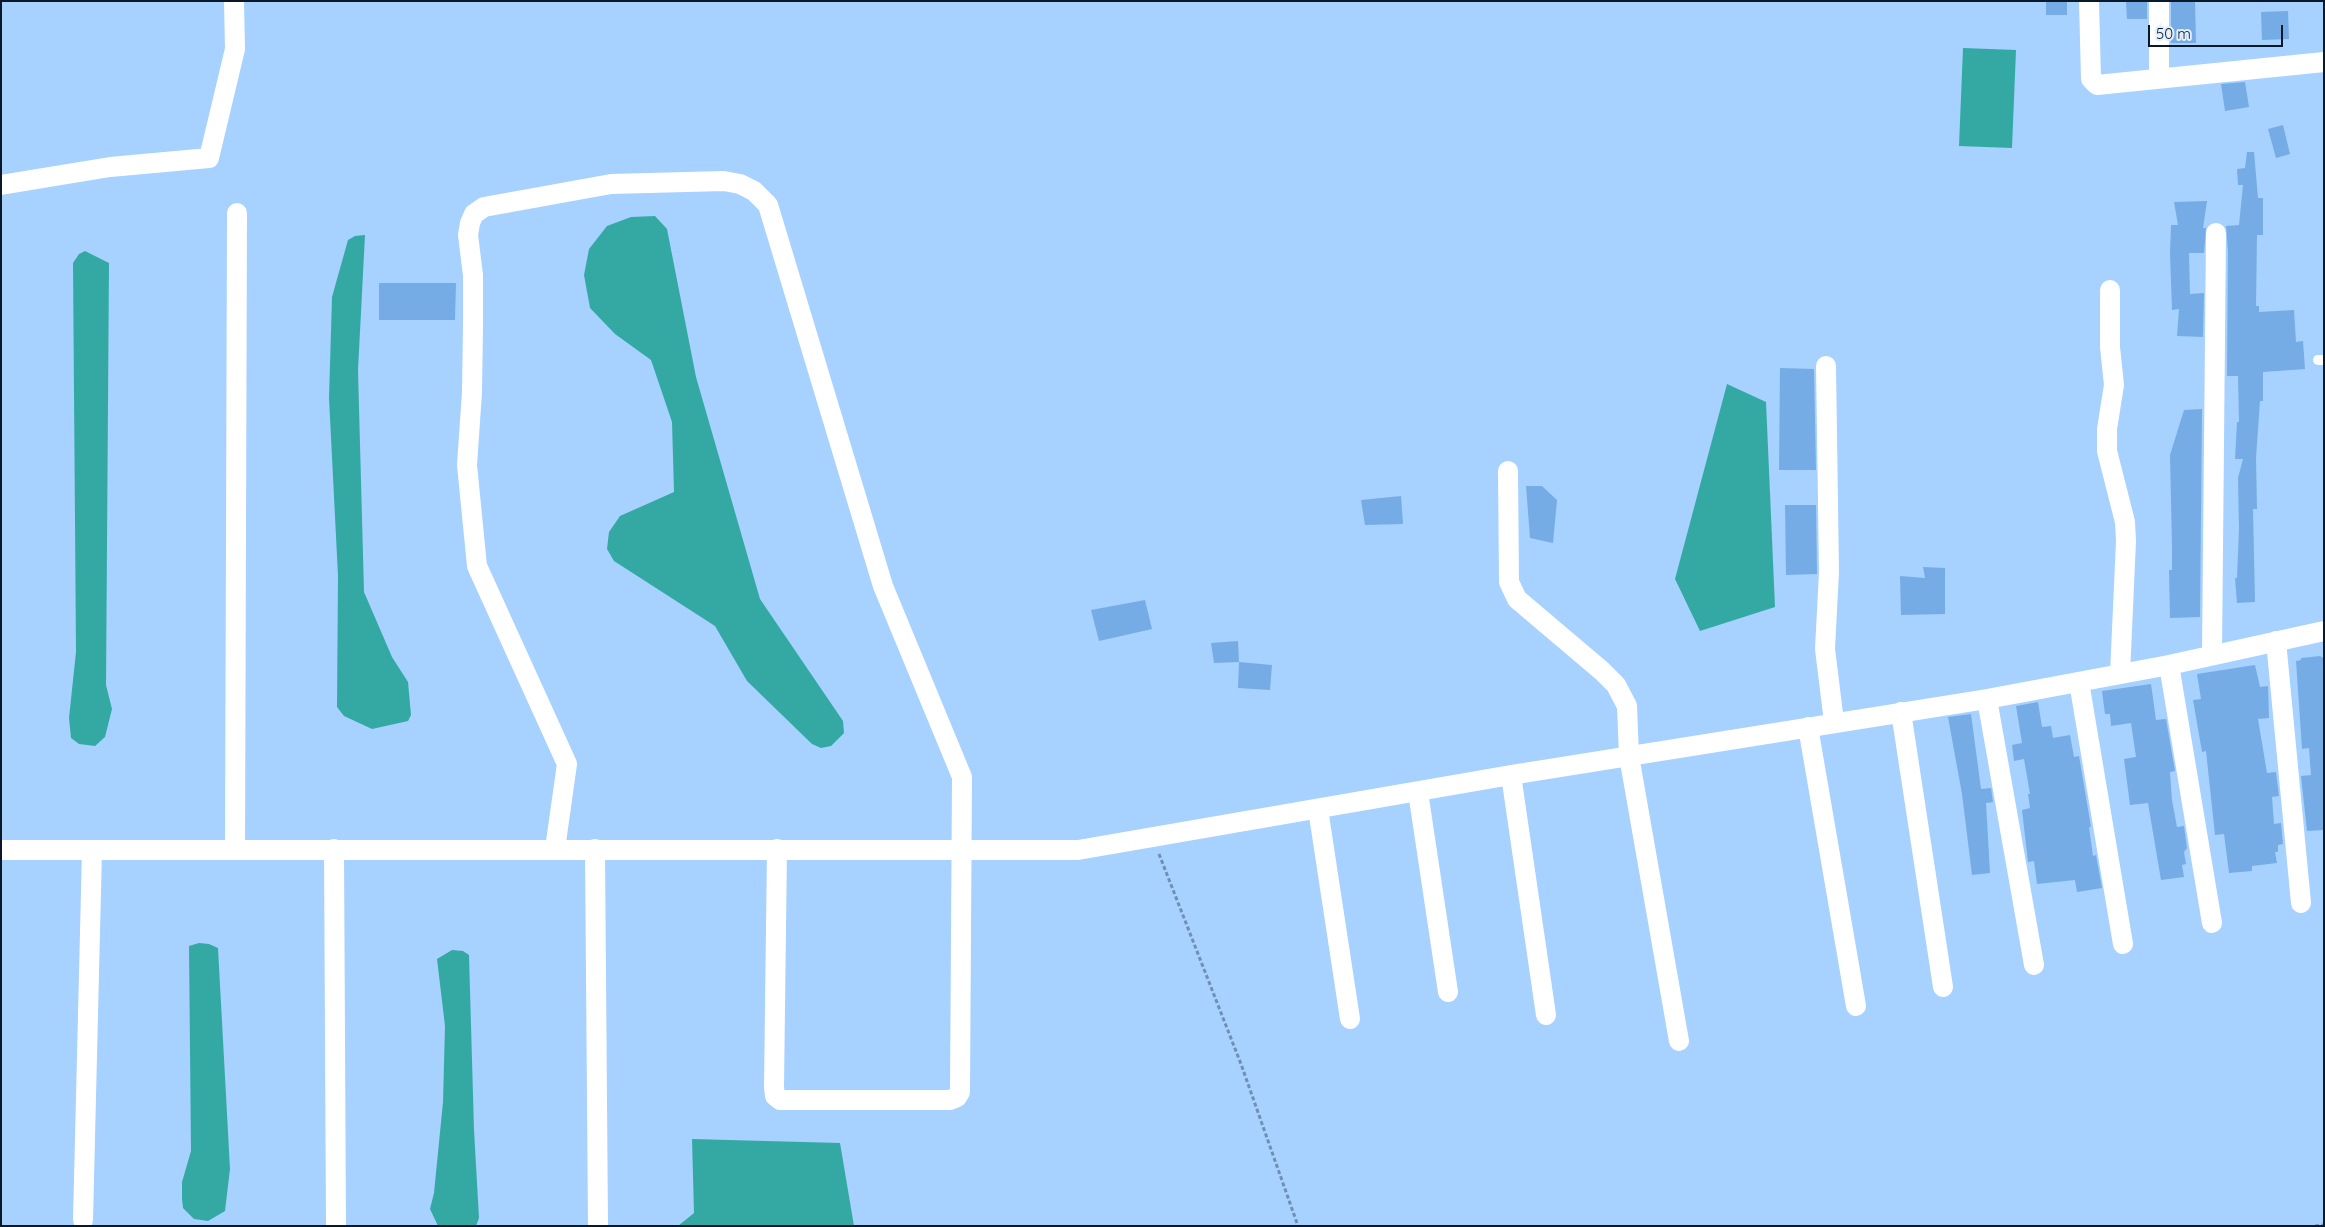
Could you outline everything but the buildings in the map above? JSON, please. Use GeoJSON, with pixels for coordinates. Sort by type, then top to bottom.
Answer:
{"type":"FeatureCollection","features":[{"type":"Feature","properties":{"kind":"street"},"geometry":{"type":"LineString","coordinates":[[1,185],[110,167],[209,158],[235,49],[234,1]]}},
{"type":"Feature","properties":{"kind":"street"},"geometry":{"type":"LineString","coordinates":[[2089,1],[2093,82],[2098,84],[2324,62]]}},
{"type":"Feature","properties":{"kind":"street"},"geometry":{"type":"LineString","coordinates":[[2159,78],[2160,1]]}},
{"type":"Feature","properties":{"kind":"street"},"geometry":{"type":"LineString","coordinates":[[554,850],[567,764],[477,566],[467,465],[472,392],[474,275],[468,235],[470,223],[474,214],[484,207],[611,184],[724,180],[740,184],[754,191],[768,205],[883,586],[962,777],[960,1092],[957,1097],[950,1100],[780,1100],[775,1096],[777,849]]}},
{"type":"Feature","properties":{"kind":"street"},"geometry":{"type":"LineString","coordinates":[[235,850],[236,213]]}},
{"type":"Feature","properties":{"kind":"street"},"geometry":{"type":"LineString","coordinates":[[2212,654],[2216,233]]}},
{"type":"Feature","properties":{"kind":"street"},"geometry":{"type":"LineString","coordinates":[[2110,290],[2110,347],[2114,385],[2107,428],[2107,451],[2125,522],[2126,541],[2120,674]]}},
{"type":"Feature","properties":{"kind":"street"},"geometry":{"type":"LineString","coordinates":[[1826,366],[1829,572],[1825,649],[1834,722]]}},
{"type":"Feature","properties":{"kind":"street"},"geometry":{"type":"LineString","coordinates":[[1508,471],[1509,582],[1517,599],[1596,665],[1616,685],[1627,706],[1629,756],[1680,1040]]}},
{"type":"Feature","properties":{"kind":"street"},"geometry":{"type":"LineString","coordinates":[[1,850],[1078,850],[1629,756],[1987,699],[2169,665],[2212,654],[2324,631]]}},
{"type":"Feature","properties":{"kind":"street"},"geometry":{"type":"LineString","coordinates":[[2276,641],[2301,903]]}},
{"type":"Feature","properties":{"kind":"street"},"geometry":{"type":"LineString","coordinates":[[2169,665],[2212,923]]}},
{"type":"Feature","properties":{"kind":"street"},"geometry":{"type":"LineString","coordinates":[[2078,682],[2123,944]]}},
{"type":"Feature","properties":{"kind":"street"},"geometry":{"type":"LineString","coordinates":[[1987,699],[2034,966]]}},
{"type":"Feature","properties":{"kind":"street"},"geometry":{"type":"LineString","coordinates":[[1901,712],[1943,987]]}},
{"type":"Feature","properties":{"kind":"street"},"geometry":{"type":"LineString","coordinates":[[1808,727],[1856,1006]]}},
{"type":"Feature","properties":{"kind":"street"},"geometry":{"type":"LineString","coordinates":[[1511,776],[1546,1015]]}},
{"type":"Feature","properties":{"kind":"street"},"geometry":{"type":"LineString","coordinates":[[1418,792],[1448,992]]}},
{"type":"Feature","properties":{"kind":"street"},"geometry":{"type":"LineString","coordinates":[[1318,809],[1350,1019]]}},
{"type":"Feature","properties":{"kind":"street"},"geometry":{"type":"LineString","coordinates":[[334,849],[336,1226]]}},
{"type":"Feature","properties":{"kind":"street"},"geometry":{"type":"LineString","coordinates":[[595,849],[598,1226]]}},
{"type":"Feature","properties":{"kind":"street"},"geometry":{"type":"LineString","coordinates":[[83,1220],[92,850]]}},
{"type":"Feature","properties":{"kind":"path"},"geometry":{"type":"LineString","coordinates":[[1152,837],[1241,1064],[1298,1226]]}},
{"type":"Feature","properties":{"kind":"path"},"geometry":{"type":"LineString","coordinates":[[2315,1226],[2324,1225]]}},
{"type":"Feature","properties":{"kind":"shaded area"},"geometry":{"type":"Polygon","coordinates":[[[1963,48],[2016,50],[2012,148],[1959,146],[1963,48]]]}},
{"type":"Feature","properties":{"kind":"shaded area"},"geometry":{"type":"Polygon","coordinates":[[[655,216],[667,229],[696,377],[760,599],[843,721],[844,733],[831,746],[821,748],[812,744],[747,681],[715,626],[614,561],[607,549],[609,532],[620,516],[674,492],[672,422],[651,360],[615,334],[590,308],[584,275],[589,249],[607,226],[631,217],[655,216]]]}},
{"type":"Feature","properties":{"kind":"shaded area"},"geometry":{"type":"Polygon","coordinates":[[[365,235],[358,370],[364,592],[392,657],[408,682],[411,715],[408,721],[372,729],[344,716],[337,707],[338,576],[329,398],[332,297],[348,240],[355,236],[365,235]]]}},
{"type":"Feature","properties":{"kind":"shaded area"},"geometry":{"type":"Polygon","coordinates":[[[85,251],[109,263],[106,685],[112,709],[105,737],[95,746],[79,744],[71,738],[69,718],[76,652],[73,263],[79,254],[85,251]]]}},
{"type":"Feature","properties":{"kind":"shaded area"},"geometry":{"type":"Polygon","coordinates":[[[1727,384],[1766,402],[1775,607],[1700,631],[1675,579],[1727,384]]]}},
{"type":"Feature","properties":{"kind":"shaded area"},"geometry":{"type":"Polygon","coordinates":[[[199,943],[209,944],[218,948],[230,1169],[225,1211],[208,1221],[194,1219],[183,1208],[182,1199],[182,1182],[191,1151],[189,946],[199,943]]]}},
{"type":"Feature","properties":{"kind":"shaded area"},"geometry":{"type":"Polygon","coordinates":[[[452,950],[463,951],[469,955],[474,1130],[479,1218],[476,1226],[438,1226],[430,1209],[434,1193],[443,1102],[445,1026],[437,959],[452,950]]]}},
{"type":"Feature","properties":{"kind":"shaded area"},"geometry":{"type":"Polygon","coordinates":[[[692,1139],[840,1143],[854,1226],[678,1226],[694,1213],[692,1139]]]}}]}
